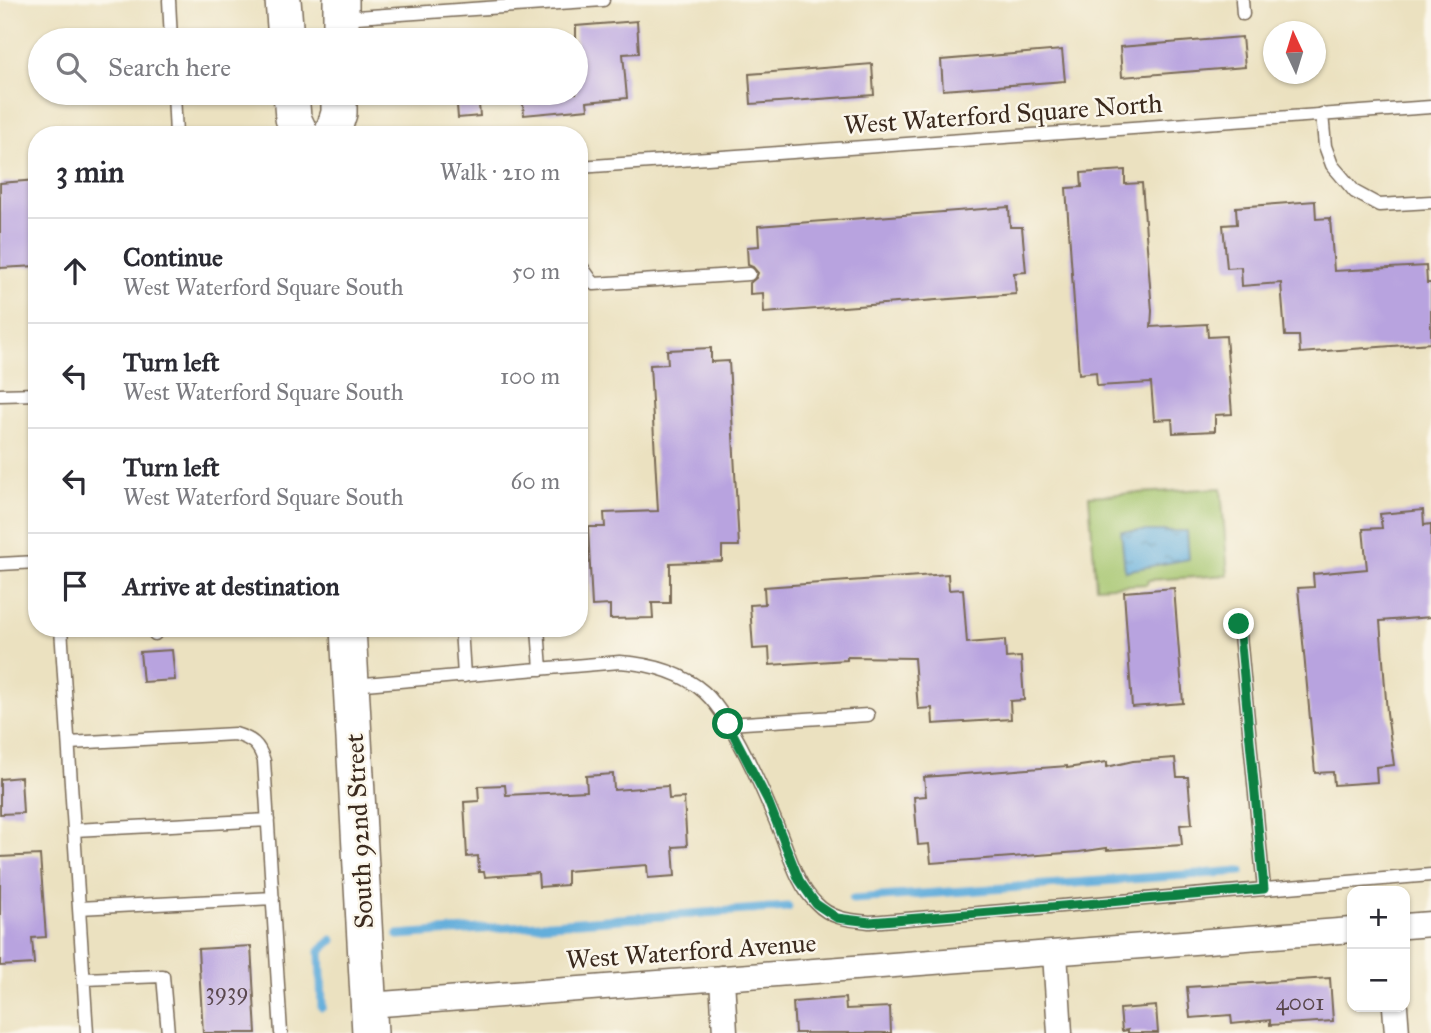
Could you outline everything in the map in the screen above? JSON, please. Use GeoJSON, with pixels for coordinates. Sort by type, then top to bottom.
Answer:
{"type":"FeatureCollection","features":[{"type":"Feature","properties":{"kind":"main road"},"geometry":{"type":"LineString","coordinates":[[283,0],[285,28]]}},
{"type":"Feature","properties":{"kind":"main road"},"geometry":{"type":"LineString","coordinates":[[292,105],[296,126]]}},
{"type":"Feature","properties":{"kind":"main road"},"geometry":{"type":"LineString","coordinates":[[335,126],[339,105]]}},
{"type":"Feature","properties":{"kind":"main road","name":"South 92nd Street"},"geometry":{"type":"LineString","coordinates":[[348,637],[370,1019]]}},
{"type":"Feature","properties":{"kind":"street"},"geometry":{"type":"LineString","coordinates":[[1410,926],[1431,924]]}},
{"type":"Feature","properties":{"kind":"street","name":"West Waterford Avenue"},"geometry":{"type":"LineString","coordinates":[[370,1019],[722,978],[1347,930]]}},
{"type":"Feature","properties":{"kind":"street"},"geometry":{"type":"LineString","coordinates":[[1055,953],[1060,1033]]}},
{"type":"Feature","properties":{"kind":"street"},"geometry":{"type":"LineString","coordinates":[[722,978],[725,1033]]}},
{"type":"Feature","properties":{"kind":"street"},"geometry":{"type":"LineString","coordinates":[[1395,1012],[1397,1033]]}},
{"type":"Feature","properties":{"kind":"lane"},"geometry":{"type":"LineString","coordinates":[[169,0],[170,28]]}},
{"type":"Feature","properties":{"kind":"lane"},"geometry":{"type":"LineString","coordinates":[[341,19],[603,0]]}},
{"type":"Feature","properties":{"kind":"lane"},"geometry":{"type":"LineString","coordinates":[[1242,0],[1243,14]]}},
{"type":"Feature","properties":{"kind":"lane"},"geometry":{"type":"LineString","coordinates":[[175,105],[176,126]]}},
{"type":"Feature","properties":{"kind":"lane","name":"West Waterford Square North"},"geometry":{"type":"LineString","coordinates":[[588,166],[1431,107]]}},
{"type":"Feature","properties":{"kind":"lane"},"geometry":{"type":"LineString","coordinates":[[1322,114],[1325,146],[1332,164],[1355,192],[1379,205],[1431,202]]}},
{"type":"Feature","properties":{"kind":"lane"},"geometry":{"type":"LineString","coordinates":[[588,276],[594,284],[749,274]]}},
{"type":"Feature","properties":{"kind":"lane"},"geometry":{"type":"LineString","coordinates":[[0,395],[28,394]]}},
{"type":"Feature","properties":{"kind":"lane"},"geometry":{"type":"LineString","coordinates":[[0,564],[28,562]]}},
{"type":"Feature","properties":{"kind":"lane"},"geometry":{"type":"LineString","coordinates":[[1239,624],[1264,889]]}},
{"type":"Feature","properties":{"kind":"lane"},"geometry":{"type":"LineString","coordinates":[[62,637],[87,1033]]}},
{"type":"Feature","properties":{"kind":"lane"},"geometry":{"type":"LineString","coordinates":[[462,637],[464,676]]}},
{"type":"Feature","properties":{"kind":"lane"},"geometry":{"type":"LineString","coordinates":[[539,637],[541,669]]}},
{"type":"Feature","properties":{"kind":"lane"},"geometry":{"type":"LineString","coordinates":[[351,685],[620,662],[645,664],[668,670],[704,692],[728,724],[768,801],[799,880],[816,904],[837,918],[870,922],[1431,875]]}},
{"type":"Feature","properties":{"kind":"lane"},"geometry":{"type":"LineString","coordinates":[[728,724],[868,715]]}},
{"type":"Feature","properties":{"kind":"lane"},"geometry":{"type":"LineString","coordinates":[[69,743],[236,734],[250,738],[260,748],[264,761],[281,1033]]}},
{"type":"Feature","properties":{"kind":"lane"},"geometry":{"type":"LineString","coordinates":[[74,830],[268,820]]}},
{"type":"Feature","properties":{"kind":"lane"},"geometry":{"type":"LineString","coordinates":[[79,908],[272,898]]}},
{"type":"Feature","properties":{"kind":"lane"},"geometry":{"type":"LineString","coordinates":[[84,979],[163,976],[168,1033]]}},
{"type":"Feature","properties":{"kind":"green space"},"geometry":{"type":"Polygon","coordinates":[[[1221,488],[1228,575],[1148,580],[1147,584],[1096,587],[1089,496],[1221,488]]]}},
{"type":"Feature","properties":{"kind":"water"},"geometry":{"type":"Polygon","coordinates":[[[1121,531],[1187,531],[1189,559],[1125,571],[1121,531]]]}},
{"type":"Feature","properties":{"kind":"building"},"geometry":{"type":"Polygon","coordinates":[[[637,21],[639,53],[623,54],[627,98],[588,102],[588,28],[576,26],[637,21]]]}},
{"type":"Feature","properties":{"kind":"building"},"geometry":{"type":"Polygon","coordinates":[[[1242,37],[1245,67],[1122,77],[1120,47],[1242,37]]]}},
{"type":"Feature","properties":{"kind":"building"},"geometry":{"type":"Polygon","coordinates":[[[1062,50],[1065,81],[943,90],[941,60],[1062,50]]]}},
{"type":"Feature","properties":{"kind":"building"},"geometry":{"type":"Polygon","coordinates":[[[872,64],[874,95],[751,104],[749,74],[872,64]]]}},
{"type":"Feature","properties":{"kind":"building"},"geometry":{"type":"Polygon","coordinates":[[[457,105],[479,105],[480,116],[458,118],[457,105]]]}},
{"type":"Feature","properties":{"kind":"building"},"geometry":{"type":"Polygon","coordinates":[[[523,105],[587,105],[588,109],[524,115],[523,105]]]}},
{"type":"Feature","properties":{"kind":"building"},"geometry":{"type":"Polygon","coordinates":[[[1125,170],[1125,184],[1142,183],[1151,327],[1207,324],[1208,337],[1226,336],[1232,414],[1215,415],[1215,431],[1173,433],[1172,419],[1154,420],[1151,383],[1097,386],[1096,372],[1079,374],[1066,188],[1082,187],[1081,173],[1125,170]]]}},
{"type":"Feature","properties":{"kind":"building"},"geometry":{"type":"Polygon","coordinates":[[[28,181],[28,266],[0,268],[0,183],[28,181]]]}},
{"type":"Feature","properties":{"kind":"building"},"geometry":{"type":"Polygon","coordinates":[[[1315,201],[1316,219],[1330,218],[1334,271],[1426,266],[1427,283],[1431,283],[1431,343],[1300,353],[1299,336],[1285,336],[1281,283],[1242,286],[1241,267],[1227,268],[1223,225],[1237,224],[1236,207],[1315,201]]]}},
{"type":"Feature","properties":{"kind":"building"},"geometry":{"type":"Polygon","coordinates":[[[1009,207],[1010,227],[1022,227],[1026,272],[1014,273],[1016,294],[764,313],[763,293],[750,294],[750,283],[758,273],[748,265],[747,247],[759,246],[758,226],[1009,207]]]}},
{"type":"Feature","properties":{"kind":"building"},"geometry":{"type":"Polygon","coordinates":[[[711,348],[711,362],[729,361],[739,546],[722,546],[722,561],[670,563],[670,603],[652,603],[653,618],[610,619],[610,605],[592,606],[588,527],[605,527],[604,513],[658,511],[650,365],[668,364],[667,350],[711,348]]]}},
{"type":"Feature","properties":{"kind":"building"},"geometry":{"type":"Polygon","coordinates":[[[1423,510],[1424,525],[1431,524],[1431,617],[1380,621],[1394,765],[1376,767],[1377,782],[1334,785],[1333,772],[1315,773],[1298,588],[1314,587],[1313,574],[1367,569],[1363,529],[1382,528],[1380,514],[1423,510]]]}},
{"type":"Feature","properties":{"kind":"building"},"geometry":{"type":"Polygon","coordinates":[[[948,574],[949,590],[963,589],[967,643],[1005,640],[1006,658],[1021,657],[1024,700],[1010,701],[1011,719],[933,724],[932,708],[918,709],[914,658],[847,657],[847,660],[770,665],[769,648],[753,649],[750,605],[765,604],[764,587],[948,574]]]}},
{"type":"Feature","properties":{"kind":"building"},"geometry":{"type":"Polygon","coordinates":[[[1174,588],[1183,703],[1132,707],[1124,592],[1174,588]]]}},
{"type":"Feature","properties":{"kind":"building"},"geometry":{"type":"Polygon","coordinates":[[[172,650],[175,680],[143,682],[140,652],[172,650]]]}},
{"type":"Feature","properties":{"kind":"building"},"geometry":{"type":"Polygon","coordinates":[[[1175,758],[1177,777],[1188,777],[1192,824],[1180,825],[1182,845],[1107,848],[931,863],[929,844],[918,845],[914,797],[926,796],[924,777],[1067,768],[1107,762],[1107,767],[1133,761],[1175,758]]]}},
{"type":"Feature","properties":{"kind":"building"},"geometry":{"type":"Polygon","coordinates":[[[613,774],[614,790],[668,786],[669,799],[684,798],[687,846],[673,847],[675,876],[648,878],[647,865],[567,871],[567,885],[539,887],[538,873],[485,877],[484,872],[479,872],[478,856],[467,857],[464,802],[479,801],[478,786],[505,785],[506,795],[587,791],[586,776],[613,774]]]}},
{"type":"Feature","properties":{"kind":"building"},"geometry":{"type":"Polygon","coordinates":[[[21,777],[23,813],[0,814],[0,779],[21,777]]]}},
{"type":"Feature","properties":{"kind":"building"},"geometry":{"type":"Polygon","coordinates":[[[40,855],[46,937],[32,938],[34,964],[0,966],[0,857],[40,855]]]}},
{"type":"Feature","properties":{"kind":"building"},"geometry":{"type":"Polygon","coordinates":[[[251,946],[256,1033],[203,1033],[198,949],[251,946]]]}},
{"type":"Feature","properties":{"kind":"building"},"geometry":{"type":"Polygon","coordinates":[[[1330,978],[1333,1021],[1270,1025],[1270,1020],[1232,1024],[1231,1015],[1190,1018],[1187,987],[1330,978]]]}},
{"type":"Feature","properties":{"kind":"building"},"geometry":{"type":"Polygon","coordinates":[[[845,998],[846,1009],[890,1007],[891,1033],[795,1033],[793,1002],[845,998]]]}},
{"type":"Feature","properties":{"kind":"building"},"geometry":{"type":"Polygon","coordinates":[[[1156,1006],[1158,1033],[1122,1031],[1120,1009],[1156,1006]]]}},
{"type":"Feature","properties":{"kind":"waterway"},"geometry":{"type":"LineString","coordinates":[[853,899],[1241,871]]}},
{"type":"Feature","properties":{"kind":"waterway"},"geometry":{"type":"LineString","coordinates":[[398,935],[788,907]]}},
{"type":"Feature","properties":{"kind":"waterway"},"geometry":{"type":"LineString","coordinates":[[322,1007],[320,951],[332,940]]}},
{"type":"Feature","properties":{"kind":"route"},"geometry":{"type":"LineString","coordinates":[[728,724],[768,801],[799,880],[816,904],[837,918],[870,922],[1264,889],[1239,624]]}}]}
